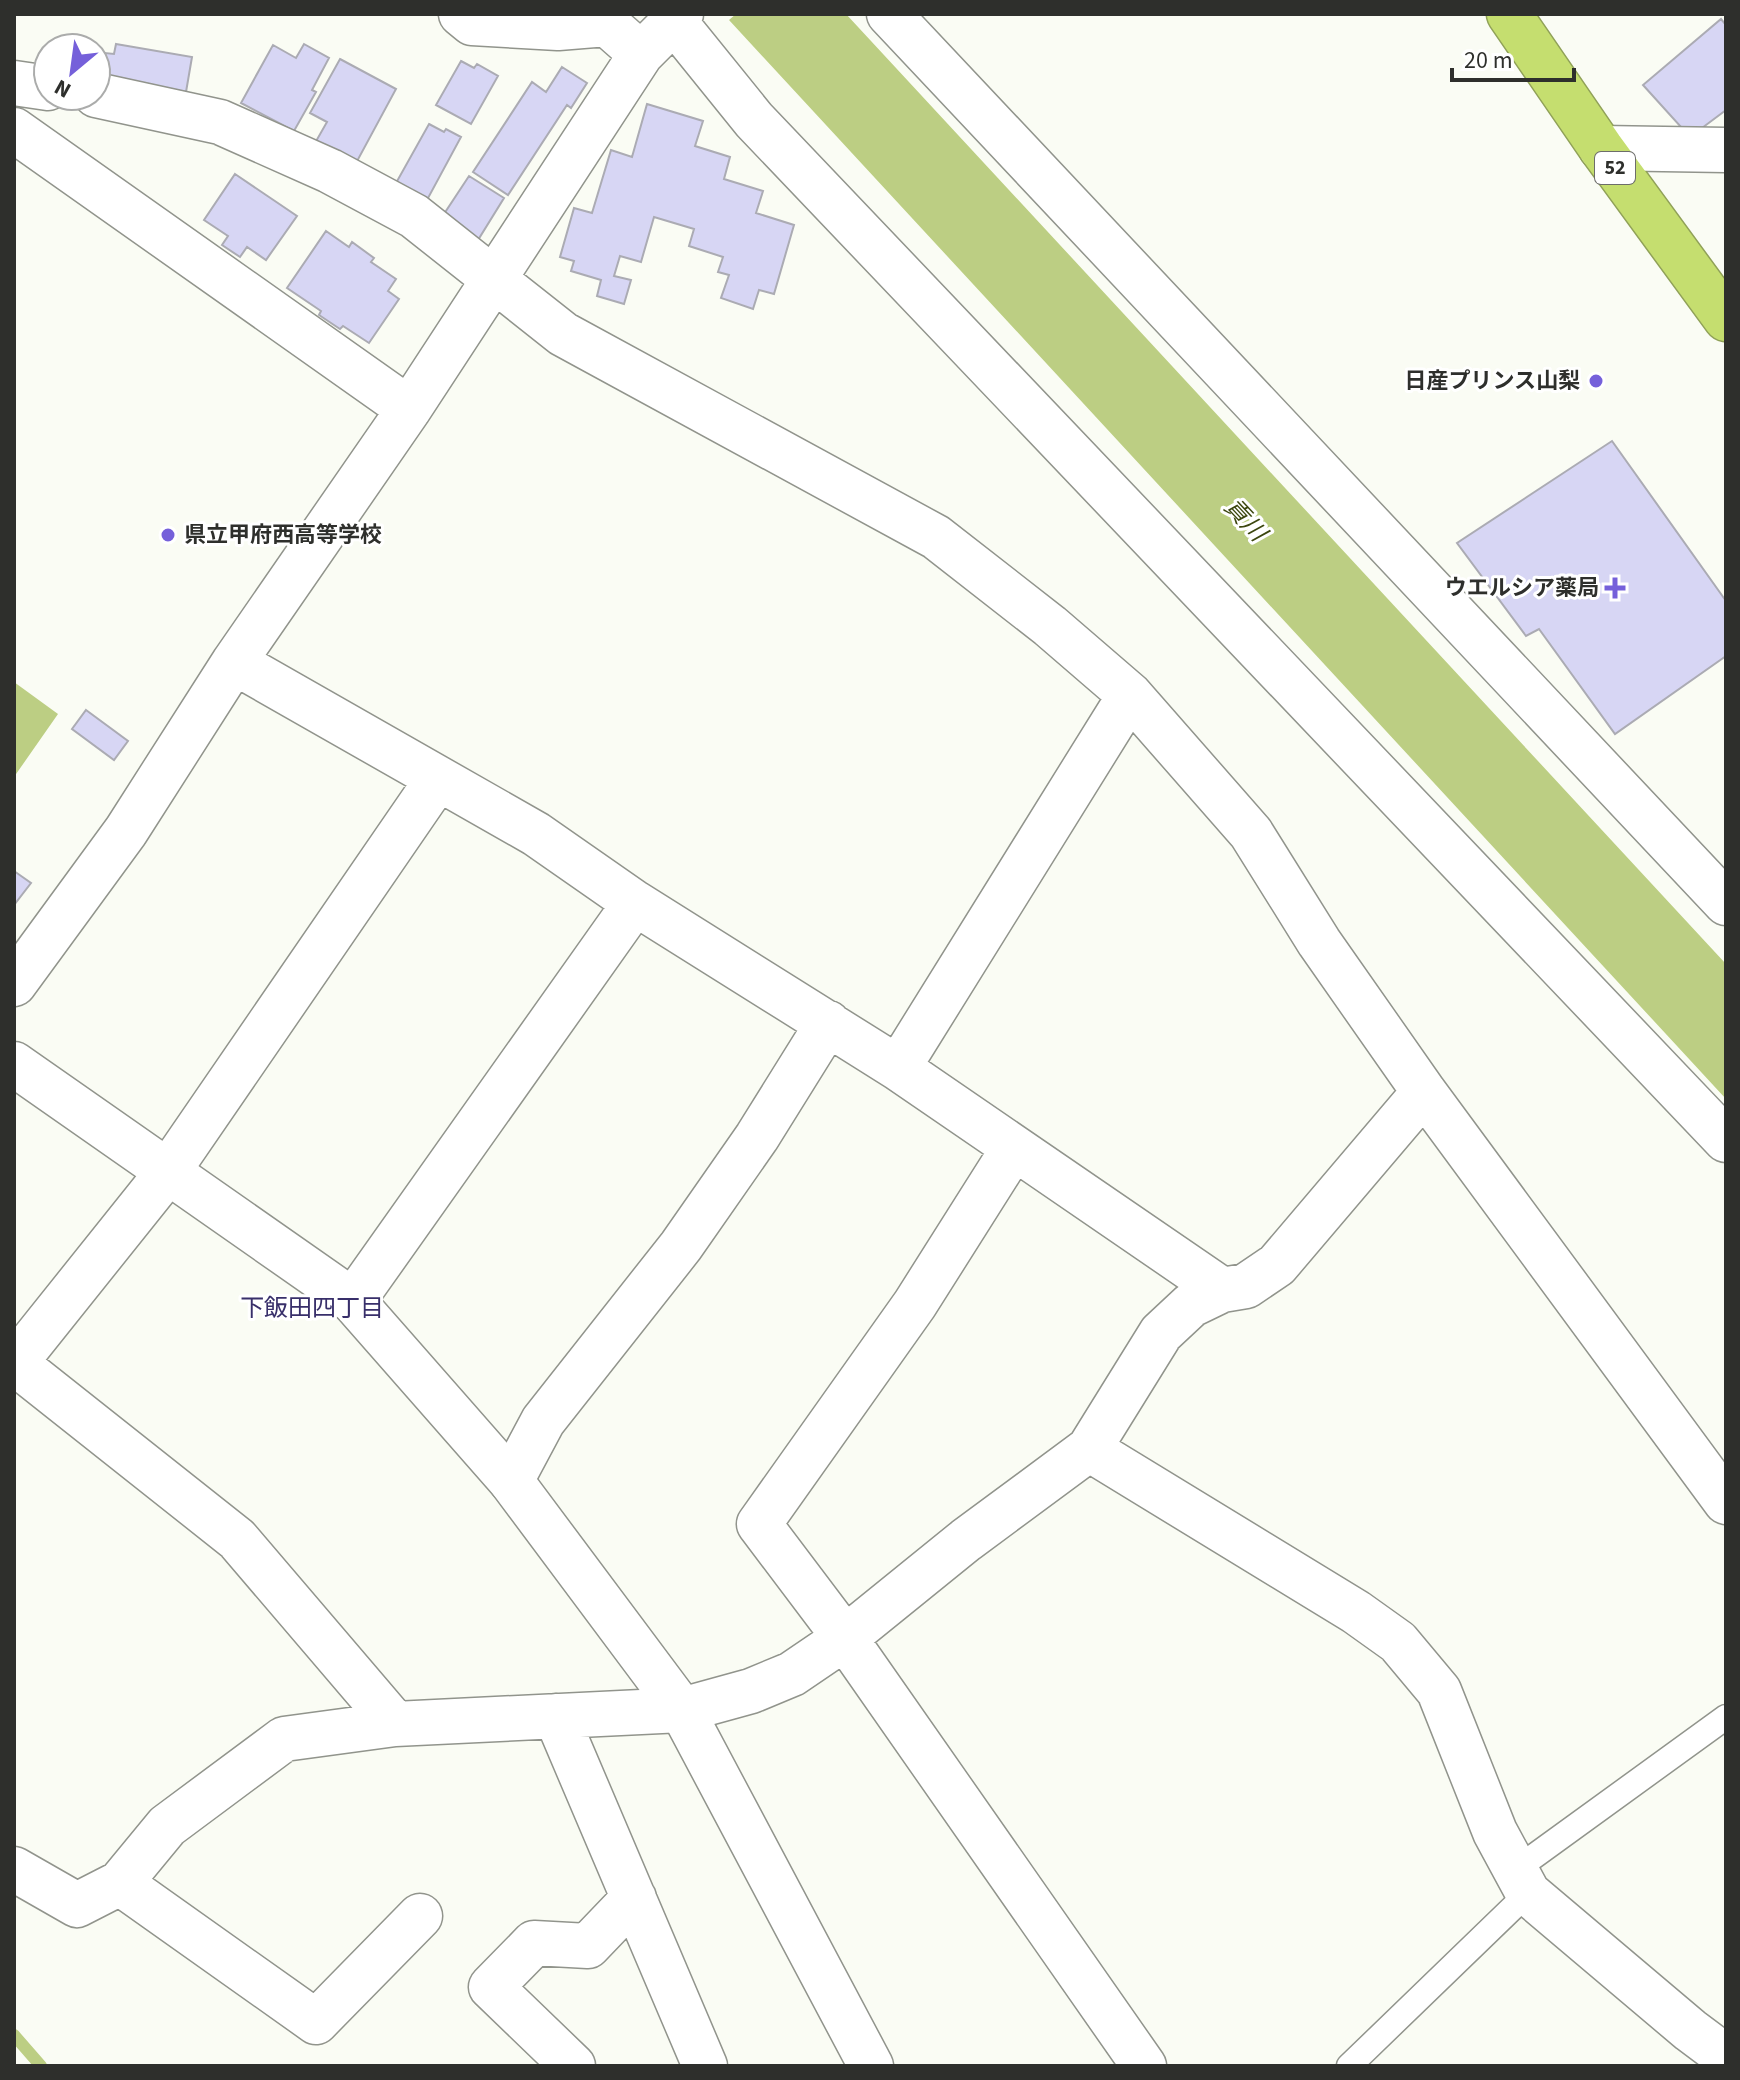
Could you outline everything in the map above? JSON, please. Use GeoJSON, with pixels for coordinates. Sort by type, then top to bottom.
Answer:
{"type":"FeatureCollection","features":[{"type":"Feature","properties":{"kind":"highway","name":"52"},"geometry":{"type":"LineString","coordinates":[[1509,14],[1601,148],[1726,319]]}},
{"type":"Feature","properties":{"kind":"street"},"geometry":{"type":"LineString","coordinates":[[461,14],[472,23],[558,28],[607,24],[641,54]]}},
{"type":"Feature","properties":{"kind":"street"},"geometry":{"type":"LineString","coordinates":[[889,14],[1726,903]]}},
{"type":"Feature","properties":{"kind":"street"},"geometry":{"type":"LineString","coordinates":[[14,984],[126,831],[234,662],[409,409],[641,54],[674,16],[765,132],[1726,1140]]}},
{"type":"Feature","properties":{"kind":"street"},"geometry":{"type":"LineString","coordinates":[[112,98],[220,122],[330,171],[414,216],[563,334],[936,537],[1050,626],[1130,695],[1251,833],[1319,942],[1424,1092],[1726,1502]]}},
{"type":"Feature","properties":{"kind":"street"},"geometry":{"type":"LineString","coordinates":[[14,130],[409,409]]}},
{"type":"Feature","properties":{"kind":"street"},"geometry":{"type":"LineString","coordinates":[[1601,148],[1726,150]]}},
{"type":"Feature","properties":{"kind":"street"},"geometry":{"type":"LineString","coordinates":[[234,662],[536,834],[635,903],[898,1068],[1222,1290]]}},
{"type":"Feature","properties":{"kind":"street"},"geometry":{"type":"LineString","coordinates":[[898,1068],[1130,695]]}},
{"type":"Feature","properties":{"kind":"street"},"geometry":{"type":"LineString","coordinates":[[395,1724],[237,1539],[15,1363],[167,1173],[437,780]]}},
{"type":"Feature","properties":{"kind":"street"},"geometry":{"type":"LineString","coordinates":[[353,1301],[635,903]]}},
{"type":"Feature","properties":{"kind":"street"},"geometry":{"type":"LineString","coordinates":[[511,1481],[543,1421],[681,1246],[757,1137],[828,1023]]}},
{"type":"Feature","properties":{"kind":"street"},"geometry":{"type":"LineString","coordinates":[[14,1064],[353,1301],[511,1481],[682,1710],[871,2066]]}},
{"type":"Feature","properties":{"kind":"street"},"geometry":{"type":"LineString","coordinates":[[14,1869],[77,1905],[120,1883],[167,1826],[284,1739],[395,1724],[682,1710],[751,1691],[792,1674],[845,1638],[966,1540],[1089,1449],[1161,1333],[1191,1305],[1222,1290],[1246,1286],[1277,1265],[1424,1092]]}},
{"type":"Feature","properties":{"kind":"street"},"geometry":{"type":"LineString","coordinates":[[1013,1149],[915,1304],[759,1524],[845,1638],[1144,2066]]}},
{"type":"Feature","properties":{"kind":"street"},"geometry":{"type":"LineString","coordinates":[[1089,1449],[1356,1612],[1398,1642],[1439,1691],[1495,1832],[1522,1882],[1690,2030],[1726,2057]]}},
{"type":"Feature","properties":{"kind":"street"},"geometry":{"type":"LineString","coordinates":[[556,1716],[705,2066]]}},
{"type":"Feature","properties":{"kind":"street"},"geometry":{"type":"LineString","coordinates":[[120,1883],[316,2022],[420,1916]]}},
{"type":"Feature","properties":{"kind":"street"},"geometry":{"type":"LineString","coordinates":[[573,2066],[491,1987],[534,1943],[588,1946],[634,1898]]}},
{"type":"Feature","properties":{"kind":"lane"},"geometry":{"type":"LineString","coordinates":[[1349,2066],[1522,1882],[1726,1717]]}},
{"type":"Feature","properties":{"kind":"water","name":"貢川"},"geometry":{"type":"Polygon","coordinates":[[[736,14],[846,14],[1726,964],[1726,1099],[729,20],[736,14]]]}},
{"type":"Feature","properties":{"kind":"water"},"geometry":{"type":"Polygon","coordinates":[[[14,682],[58,714],[14,777],[14,682]]]}},
{"type":"Feature","properties":{"kind":"building"},"geometry":{"type":"Polygon","coordinates":[[[1721,19],[1726,25],[1726,110],[1690,137],[1643,85],[1721,19]]]}},
{"type":"Feature","properties":{"kind":"building"},"geometry":{"type":"Polygon","coordinates":[[[116,44],[192,57],[186,92],[112,80],[116,44]]]}},
{"type":"Feature","properties":{"kind":"building"},"geometry":{"type":"Polygon","coordinates":[[[304,44],[329,58],[312,90],[316,92],[294,131],[241,103],[273,45],[296,58],[304,44]]]}},
{"type":"Feature","properties":{"kind":"building"},"geometry":{"type":"Polygon","coordinates":[[[340,59],[396,89],[355,165],[315,143],[327,122],[310,113],[340,59]]]}},
{"type":"Feature","properties":{"kind":"building"},"geometry":{"type":"Polygon","coordinates":[[[461,61],[474,68],[477,64],[498,76],[471,124],[436,105],[461,61]]]}},
{"type":"Feature","properties":{"kind":"building"},"geometry":{"type":"Polygon","coordinates":[[[562,67],[587,83],[571,108],[567,105],[508,195],[473,172],[532,82],[546,92],[562,67]]]}},
{"type":"Feature","properties":{"kind":"building"},"geometry":{"type":"Polygon","coordinates":[[[647,104],[703,121],[695,146],[730,157],[724,179],[763,191],[756,213],[794,225],[774,294],[759,290],[753,309],[721,298],[729,275],[718,272],[723,257],[689,246],[694,229],[654,217],[641,262],[620,256],[614,276],[631,280],[624,304],[597,296],[601,280],[571,271],[574,261],[560,257],[574,208],[592,213],[611,150],[632,157],[647,104]]]}},
{"type":"Feature","properties":{"kind":"building"},"geometry":{"type":"Polygon","coordinates":[[[429,124],[461,137],[427,200],[396,183],[429,124]]]}},
{"type":"Feature","properties":{"kind":"building"},"geometry":{"type":"Polygon","coordinates":[[[235,174],[297,216],[266,260],[247,247],[240,257],[222,245],[228,236],[204,220],[235,174]]]}},
{"type":"Feature","properties":{"kind":"building"},"geometry":{"type":"Polygon","coordinates":[[[469,176],[504,198],[478,240],[442,217],[469,176]]]}},
{"type":"Feature","properties":{"kind":"building"},"geometry":{"type":"Polygon","coordinates":[[[326,231],[349,247],[352,242],[374,258],[371,262],[396,279],[388,291],[399,299],[369,343],[319,315],[321,311],[287,288],[326,231]]]}},
{"type":"Feature","properties":{"kind":"building"},"geometry":{"type":"Polygon","coordinates":[[[1612,441],[1726,601],[1726,656],[1615,734],[1539,629],[1526,636],[1457,543],[1612,441]]]}},
{"type":"Feature","properties":{"kind":"building"},"geometry":{"type":"Polygon","coordinates":[[[86,710],[128,741],[114,760],[72,729],[86,710]]]}},
{"type":"Feature","properties":{"kind":"building"},"geometry":{"type":"Polygon","coordinates":[[[14,871],[31,883],[14,905],[14,871]]]}},
{"type":"Feature","properties":{"kind":"waterway"},"geometry":{"type":"LineString","coordinates":[[14,2035],[41,2066]]}},
{"type":"Feature","properties":{"kind":"place","name":"日産プリンス山梨"},"geometry":{"type":"Point","coordinates":[1596,381]}},
{"type":"Feature","properties":{"kind":"place","name":"県立甲府西高等学校"},"geometry":{"type":"Point","coordinates":[168,535]}},
{"type":"Feature","properties":{"kind":"place","name":"ウエルシア薬局"},"geometry":{"type":"Point","coordinates":[1615,588]}},
{"type":"Feature","properties":{"kind":"district","name":"下飯田四丁目"},"geometry":{"type":"Point","coordinates":[312,1308]}}]}
